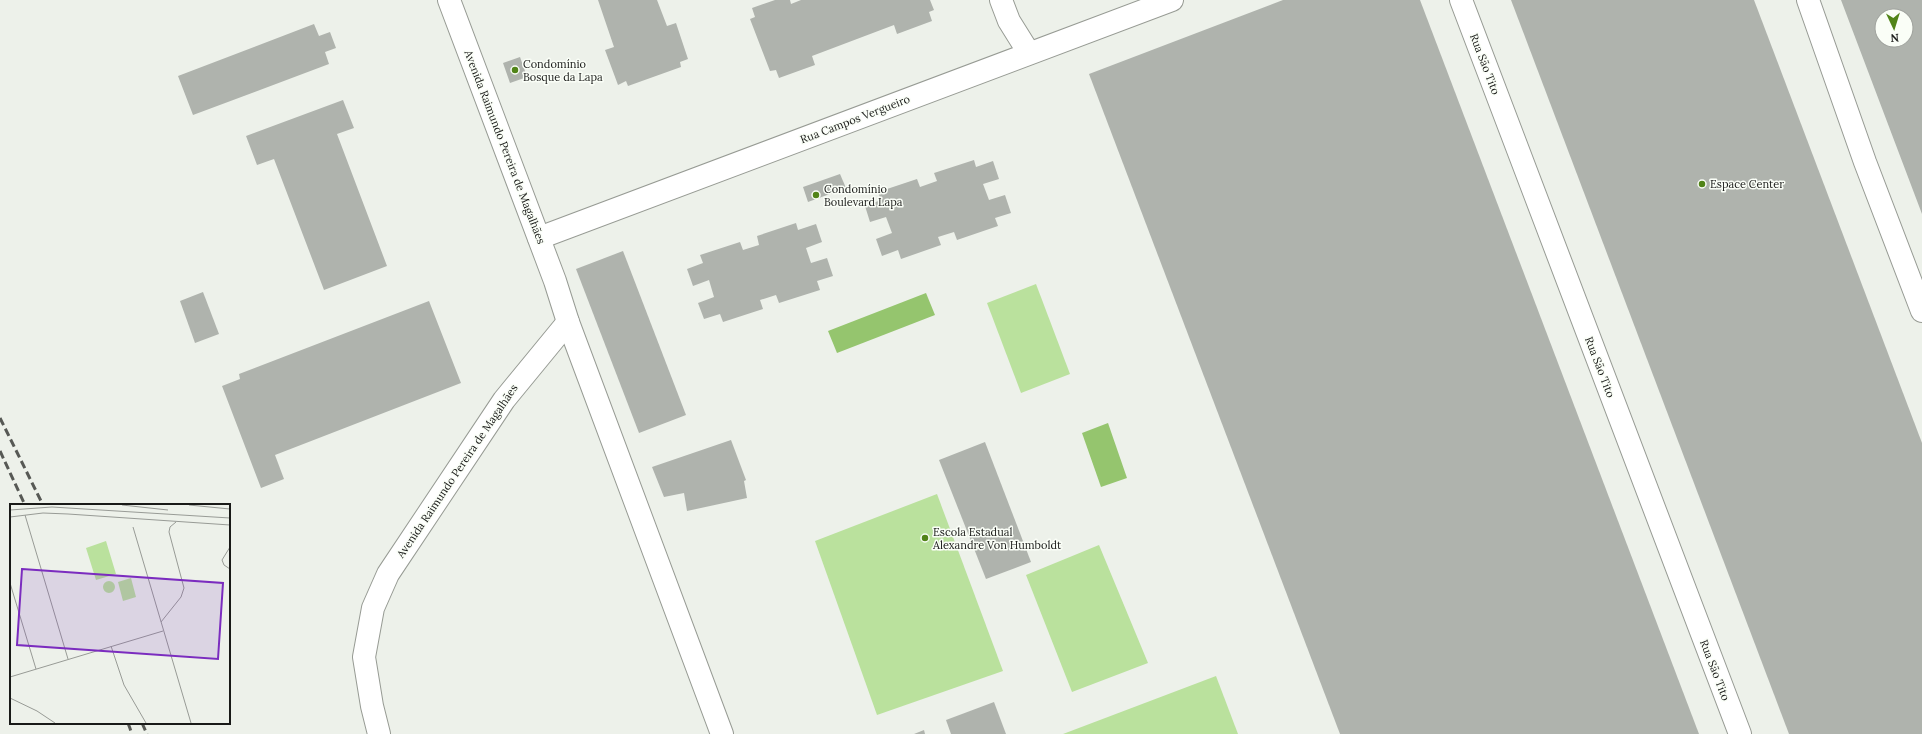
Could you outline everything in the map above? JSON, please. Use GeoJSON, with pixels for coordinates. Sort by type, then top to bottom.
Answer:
{"type":"FeatureCollection","features":[{"type":"Feature","properties":{"kind":"street","name":"Avenida Raimundo Pereira de Magalhães"},"geometry":{"type":"LineString","coordinates":[[379,734],[372,706],[364,657],[373,608],[388,574],[504,400],[568,322],[555,281],[449,0]]}},
{"type":"Feature","properties":{"kind":"street"},"geometry":{"type":"LineString","coordinates":[[1001,0],[1009,21],[1029,53]]}},
{"type":"Feature","properties":{"kind":"street","name":"Rua Campos Vergueiro"},"geometry":{"type":"LineString","coordinates":[[539,238],[1172,0]]}},
{"type":"Feature","properties":{"kind":"street","name":"Rua São Tito"},"geometry":{"type":"LineString","coordinates":[[1461,0],[1740,734]]}},
{"type":"Feature","properties":{"kind":"street"},"geometry":{"type":"LineString","coordinates":[[1808,0],[1865,162],[1922,311]]}},
{"type":"Feature","properties":{"kind":"street"},"geometry":{"type":"LineString","coordinates":[[568,322],[722,734]]}},
{"type":"Feature","properties":{"kind":"shaded area"},"geometry":{"type":"Polygon","coordinates":[[[1036,284],[1070,374],[1021,393],[987,303],[1036,284]]]}},
{"type":"Feature","properties":{"kind":"shaded area"},"geometry":{"type":"Polygon","coordinates":[[[926,293],[935,315],[837,353],[828,331],[926,293]]]}},
{"type":"Feature","properties":{"kind":"shaded area"},"geometry":{"type":"Polygon","coordinates":[[[1108,423],[1127,478],[1101,487],[1082,433],[1108,423]]]}},
{"type":"Feature","properties":{"kind":"shaded area"},"geometry":{"type":"Polygon","coordinates":[[[937,494],[1003,671],[877,715],[815,541],[937,494]]]}},
{"type":"Feature","properties":{"kind":"shaded area"},"geometry":{"type":"Polygon","coordinates":[[[1099,545],[1148,663],[1072,692],[1026,575],[1099,545]]]}},
{"type":"Feature","properties":{"kind":"shaded area"},"geometry":{"type":"Polygon","coordinates":[[[1216,676],[1238,734],[1063,734],[1216,676]]]}},
{"type":"Feature","properties":{"kind":"building"},"geometry":{"type":"Polygon","coordinates":[[[598,0],[657,0],[667,26],[676,23],[688,59],[680,62],[681,67],[628,86],[626,81],[618,85],[605,50],[614,47],[598,0]]]}},
{"type":"Feature","properties":{"kind":"building"},"geometry":{"type":"Polygon","coordinates":[[[775,0],[790,0],[791,4],[801,0],[930,0],[934,10],[929,12],[932,21],[897,34],[894,25],[812,56],[815,65],[779,78],[776,70],[770,71],[750,19],[755,17],[752,8],[775,0]]]}},
{"type":"Feature","properties":{"kind":"building"},"geometry":{"type":"Polygon","coordinates":[[[1283,0],[1420,0],[1699,734],[1340,734],[1089,74],[1283,0]]]}},
{"type":"Feature","properties":{"kind":"building","name":"Espace Center"},"geometry":{"type":"Polygon","coordinates":[[[1511,0],[1754,0],[1922,443],[1922,734],[1789,734],[1511,0]]]}},
{"type":"Feature","properties":{"kind":"building"},"geometry":{"type":"Polygon","coordinates":[[[1841,0],[1922,0],[1922,214],[1841,0]]]}},
{"type":"Feature","properties":{"kind":"building"},"geometry":{"type":"Polygon","coordinates":[[[314,24],[319,36],[330,32],[336,48],[325,52],[329,64],[193,115],[178,76],[314,24]]]}},
{"type":"Feature","properties":{"kind":"building","name":"Condomínio Bosque da Lapa"},"geometry":{"type":"Polygon","coordinates":[[[520,57],[527,77],[510,83],[503,63],[520,57]]]}},
{"type":"Feature","properties":{"kind":"building"},"geometry":{"type":"Polygon","coordinates":[[[343,100],[354,128],[337,134],[387,266],[324,290],[274,159],[257,165],[246,136],[343,100]]]}},
{"type":"Feature","properties":{"kind":"building"},"geometry":{"type":"Polygon","coordinates":[[[974,160],[976,167],[993,161],[999,179],[983,184],[989,200],[1005,195],[1011,213],[995,218],[998,226],[957,240],[954,232],[938,237],[941,245],[901,259],[898,250],[882,256],[876,239],[892,233],[886,217],[870,222],[865,206],[881,200],[878,192],[917,179],[920,187],[937,181],[934,173],[974,160]]]}},
{"type":"Feature","properties":{"kind":"building","name":"Condomínio Boulevard Lapa"},"geometry":{"type":"Polygon","coordinates":[[[840,174],[846,188],[808,202],[803,187],[840,174]]]}},
{"type":"Feature","properties":{"kind":"building"},"geometry":{"type":"Polygon","coordinates":[[[796,223],[798,230],[816,224],[822,242],[806,248],[811,263],[827,258],[833,276],[817,281],[820,290],[779,303],[776,295],[760,300],[763,309],[723,322],[720,314],[704,319],[698,303],[714,297],[709,280],[693,286],[687,269],[703,263],[700,255],[740,242],[743,250],[759,245],[757,236],[796,223]]]}},
{"type":"Feature","properties":{"kind":"building"},"geometry":{"type":"Polygon","coordinates":[[[623,251],[686,415],[639,433],[576,269],[623,251]]]}},
{"type":"Feature","properties":{"kind":"building"},"geometry":{"type":"Polygon","coordinates":[[[203,292],[219,334],[195,343],[180,301],[203,292]]]}},
{"type":"Feature","properties":{"kind":"building"},"geometry":{"type":"Polygon","coordinates":[[[429,301],[461,383],[275,455],[284,479],[261,488],[222,386],[240,379],[239,374],[429,301]]]}},
{"type":"Feature","properties":{"kind":"building"},"geometry":{"type":"Polygon","coordinates":[[[731,440],[746,480],[744,481],[747,498],[687,511],[684,493],[664,497],[652,467],[731,440]]]}},
{"type":"Feature","properties":{"kind":"building"},"geometry":{"type":"Polygon","coordinates":[[[985,442],[1031,562],[986,579],[939,460],[985,442]]]}},
{"type":"Feature","properties":{"kind":"building"},"geometry":{"type":"Polygon","coordinates":[[[994,702],[1006,734],[951,734],[946,720],[994,702]]]}},
{"type":"Feature","properties":{"kind":"building"},"geometry":{"type":"Polygon","coordinates":[[[924,730],[925,734],[914,734],[924,730]]]}},
{"type":"Feature","properties":{"kind":"railway"},"geometry":{"type":"LineString","coordinates":[[0,418],[43,504]]}},
{"type":"Feature","properties":{"kind":"railway"},"geometry":{"type":"LineString","coordinates":[[0,451],[25,504]]}},
{"type":"Feature","properties":{"kind":"railway"},"geometry":{"type":"LineString","coordinates":[[128,724],[132,734]]}},
{"type":"Feature","properties":{"kind":"railway"},"geometry":{"type":"LineString","coordinates":[[142,724],[147,734]]}},
{"type":"Feature","properties":{"kind":"place","name":"Condomínio Bosque da Lapa"},"geometry":{"type":"Point","coordinates":[515,70]}},
{"type":"Feature","properties":{"kind":"place","name":"Espace Center"},"geometry":{"type":"Point","coordinates":[1702,184]}},
{"type":"Feature","properties":{"kind":"place","name":"Condomínio Boulevard Lapa"},"geometry":{"type":"Point","coordinates":[816,195]}},
{"type":"Feature","properties":{"kind":"place","name":"Escola Estadual Alexandre Von Humboldt"},"geometry":{"type":"Point","coordinates":[925,538]}}]}
